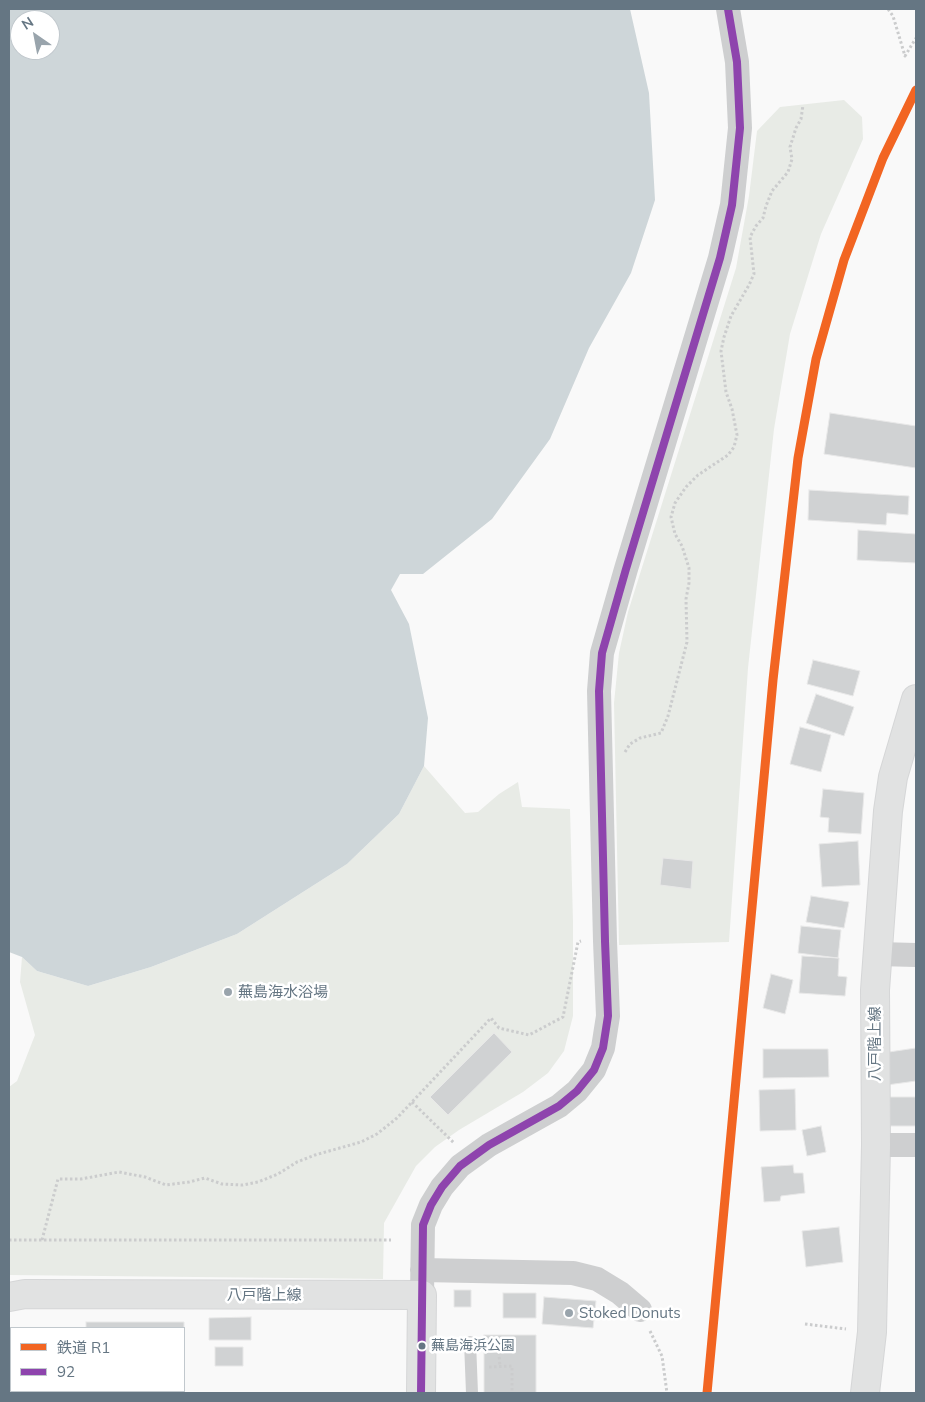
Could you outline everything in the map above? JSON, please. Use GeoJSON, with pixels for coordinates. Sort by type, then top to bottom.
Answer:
{"type":"FeatureCollection","features":[{"type":"Feature","properties":{"kind":"main road","name":"八戸階上線"},"geometry":{"type":"LineString","coordinates":[[865,1393],[872,1332],[876,1145],[875,990],[888,811],[893,777],[916,699]]}},
{"type":"Feature","properties":{"kind":"main road","name":"八戸階上線"},"geometry":{"type":"LineString","coordinates":[[9,1297],[25,1294],[422,1282]]}},
{"type":"Feature","properties":{"kind":"main road"},"geometry":{"type":"LineString","coordinates":[[421,1393],[422,1282]]}},
{"type":"Feature","properties":{"kind":"street"},"geometry":{"type":"LineString","coordinates":[[640,1310],[620,1292],[598,1279],[573,1273],[422,1282],[424,1225],[431,1204],[442,1187],[460,1166],[489,1145],[559,1106],[577,1091],[594,1070],[603,1048],[608,1016],[599,691],[602,653],[720,258],[732,206],[740,128],[737,62],[728,9]]}},
{"type":"Feature","properties":{"kind":"street"},"geometry":{"type":"LineString","coordinates":[[878,954],[916,955]]}},
{"type":"Feature","properties":{"kind":"street"},"geometry":{"type":"LineString","coordinates":[[876,1145],[916,1145]]}},
{"type":"Feature","properties":{"kind":"lane"},"geometry":{"type":"LineString","coordinates":[[470,1342],[472,1393]]}},
{"type":"Feature","properties":{"kind":"path"},"geometry":{"type":"LineString","coordinates":[[888,9],[893,16],[905,56],[916,38]]}},
{"type":"Feature","properties":{"kind":"path"},"geometry":{"type":"LineString","coordinates":[[623,760],[624,753],[630,744],[640,738],[661,733],[668,716],[687,642],[686,599],[689,583],[689,568],[682,546],[675,534],[671,517],[675,503],[686,487],[698,475],[728,455],[734,447],[737,435],[732,409],[726,392],[721,351],[731,316],[754,274],[750,237],[763,218],[772,191],[788,172],[792,159],[790,147],[801,118],[803,105]]}},
{"type":"Feature","properties":{"kind":"path"},"geometry":{"type":"LineString","coordinates":[[42,1240],[58,1179],[81,1179],[119,1172],[145,1177],[166,1185],[204,1178],[222,1184],[244,1185],[278,1174],[297,1162],[315,1155],[361,1142],[377,1134],[397,1118],[491,1018],[499,1028],[529,1035],[563,1017],[578,942],[584,940]]}},
{"type":"Feature","properties":{"kind":"path"},"geometry":{"type":"LineString","coordinates":[[412,1102],[456,1145]]}},
{"type":"Feature","properties":{"kind":"path"},"geometry":{"type":"LineString","coordinates":[[9,1240],[391,1240]]}},
{"type":"Feature","properties":{"kind":"path"},"geometry":{"type":"LineString","coordinates":[[640,1310],[662,1356],[667,1393]]}},
{"type":"Feature","properties":{"kind":"path"},"geometry":{"type":"LineString","coordinates":[[805,1324],[872,1332]]}},
{"type":"Feature","properties":{"kind":"path"},"geometry":{"type":"LineString","coordinates":[[498,1342],[500,1366]]}},
{"type":"Feature","properties":{"kind":"path"},"geometry":{"type":"LineString","coordinates":[[471,1367],[512,1366],[512,1393]]}},
{"type":"Feature","properties":{"kind":"shaded area"},"geometry":{"type":"Polygon","coordinates":[[[9,9],[630,9],[649,93],[655,200],[631,273],[589,348],[550,439],[492,519],[423,574],[400,574],[391,590],[409,624],[428,718],[424,766],[399,814],[347,864],[237,934],[151,967],[88,986],[37,971],[22,957],[9,952],[9,9]]]}},
{"type":"Feature","properties":{"kind":"shaded area"},"geometry":{"type":"Polygon","coordinates":[[[844,100],[862,117],[863,139],[821,234],[790,334],[774,429],[748,668],[729,942],[619,945],[614,703],[619,653],[628,612],[736,268],[749,196],[757,131],[780,107],[844,100]]]}},
{"type":"Feature","properties":{"kind":"shaded area"},"geometry":{"type":"Polygon","coordinates":[[[424,766],[465,813],[478,812],[499,794],[518,782],[522,807],[570,809],[573,1016],[564,1051],[548,1073],[523,1092],[459,1130],[435,1147],[416,1166],[384,1223],[383,1279],[9,1275],[9,1087],[17,1081],[35,1035],[20,982],[22,957],[37,971],[88,986],[151,967],[237,934],[347,864],[399,814],[424,766]]]}},
{"type":"Feature","properties":{"kind":"building"},"geometry":{"type":"Polygon","coordinates":[[[830,413],[916,426],[916,468],[824,454],[830,413]]]}},
{"type":"Feature","properties":{"kind":"building"},"geometry":{"type":"Polygon","coordinates":[[[809,490],[909,496],[908,515],[887,513],[886,525],[808,520],[809,490]]]}},
{"type":"Feature","properties":{"kind":"building"},"geometry":{"type":"Polygon","coordinates":[[[858,530],[916,534],[916,563],[857,560],[858,530]]]}},
{"type":"Feature","properties":{"kind":"building"},"geometry":{"type":"Polygon","coordinates":[[[813,660],[860,671],[853,696],[807,684],[813,660]]]}},
{"type":"Feature","properties":{"kind":"building"},"geometry":{"type":"Polygon","coordinates":[[[816,694],[854,707],[844,736],[806,723],[816,694]]]}},
{"type":"Feature","properties":{"kind":"building"},"geometry":{"type":"Polygon","coordinates":[[[800,727],[831,735],[821,772],[790,764],[800,727]]]}},
{"type":"Feature","properties":{"kind":"building"},"geometry":{"type":"Polygon","coordinates":[[[823,789],[864,793],[861,834],[828,832],[829,818],[820,817],[823,789]]]}},
{"type":"Feature","properties":{"kind":"building"},"geometry":{"type":"Polygon","coordinates":[[[858,841],[860,885],[822,887],[819,844],[858,841]]]}},
{"type":"Feature","properties":{"kind":"building"},"geometry":{"type":"Polygon","coordinates":[[[663,858],[693,861],[691,889],[660,885],[663,858]]]}},
{"type":"Feature","properties":{"kind":"building"},"geometry":{"type":"Polygon","coordinates":[[[811,896],[849,902],[844,928],[806,922],[811,896]]]}},
{"type":"Feature","properties":{"kind":"building"},"geometry":{"type":"Polygon","coordinates":[[[801,926],[841,930],[838,958],[798,953],[801,926]]]}},
{"type":"Feature","properties":{"kind":"building"},"geometry":{"type":"Polygon","coordinates":[[[802,956],[839,958],[838,976],[847,977],[845,996],[799,993],[802,956]]]}},
{"type":"Feature","properties":{"kind":"building"},"geometry":{"type":"Polygon","coordinates":[[[771,974],[793,980],[785,1014],[763,1008],[771,974]]]}},
{"type":"Feature","properties":{"kind":"building"},"geometry":{"type":"Polygon","coordinates":[[[494,1033],[512,1052],[448,1115],[430,1097],[494,1033]]]}},
{"type":"Feature","properties":{"kind":"building"},"geometry":{"type":"Polygon","coordinates":[[[916,1048],[916,1081],[887,1085],[882,1053],[916,1048]]]}},
{"type":"Feature","properties":{"kind":"building"},"geometry":{"type":"Polygon","coordinates":[[[763,1049],[828,1049],[829,1077],[763,1078],[763,1049]]]}},
{"type":"Feature","properties":{"kind":"building"},"geometry":{"type":"Polygon","coordinates":[[[795,1089],[796,1130],[760,1131],[759,1090],[795,1089]]]}},
{"type":"Feature","properties":{"kind":"building"},"geometry":{"type":"Polygon","coordinates":[[[886,1097],[916,1097],[916,1126],[885,1126],[886,1097]]]}},
{"type":"Feature","properties":{"kind":"building"},"geometry":{"type":"Polygon","coordinates":[[[821,1126],[826,1152],[807,1156],[802,1130],[821,1126]]]}},
{"type":"Feature","properties":{"kind":"building"},"geometry":{"type":"Polygon","coordinates":[[[793,1165],[794,1173],[803,1173],[805,1193],[781,1196],[780,1201],[764,1202],[761,1167],[793,1165]]]}},
{"type":"Feature","properties":{"kind":"building"},"geometry":{"type":"Polygon","coordinates":[[[839,1227],[843,1262],[806,1267],[802,1231],[839,1227]]]}},
{"type":"Feature","properties":{"kind":"building"},"geometry":{"type":"Polygon","coordinates":[[[454,1290],[471,1290],[471,1307],[454,1307],[454,1290]]]}},
{"type":"Feature","properties":{"kind":"building"},"geometry":{"type":"Polygon","coordinates":[[[503,1293],[536,1293],[536,1318],[503,1318],[503,1293]]]}},
{"type":"Feature","properties":{"kind":"building","name":"Stoked Donuts"},"geometry":{"type":"Polygon","coordinates":[[[544,1297],[596,1301],[593,1328],[542,1324],[544,1297]]]}},
{"type":"Feature","properties":{"kind":"building"},"geometry":{"type":"Polygon","coordinates":[[[251,1317],[251,1340],[209,1340],[209,1318],[251,1317]]]}},
{"type":"Feature","properties":{"kind":"building"},"geometry":{"type":"Polygon","coordinates":[[[86,1322],[184,1322],[184,1327],[86,1327],[86,1322]]]}},
{"type":"Feature","properties":{"kind":"building"},"geometry":{"type":"Polygon","coordinates":[[[484,1335],[536,1335],[536,1393],[484,1393],[484,1335]]]}},
{"type":"Feature","properties":{"kind":"building"},"geometry":{"type":"Polygon","coordinates":[[[215,1347],[243,1347],[243,1366],[215,1366],[215,1347]]]}},
{"type":"Feature","properties":{"kind":"rail line","name":"R1"},"geometry":{"type":"LineString","coordinates":[[707,1393],[773,680],[798,458],[816,359],[844,260],[883,158],[916,90]]}},
{"type":"Feature","properties":{"kind":"transit line","name":"92"},"geometry":{"type":"LineString","coordinates":[[421,1393],[423,1225],[431,1205],[442,1187],[460,1166],[489,1145],[559,1106],[577,1091],[594,1070],[603,1048],[608,1016],[599,691],[602,653],[720,258],[732,205],[740,128],[737,62],[728,9]]}},
{"type":"Feature","properties":{"kind":"place","name":"蕪島海水浴場"},"geometry":{"type":"Point","coordinates":[228,992]}},
{"type":"Feature","properties":{"kind":"place","name":"Stoked Donuts"},"geometry":{"type":"Point","coordinates":[569,1313]}},
{"type":"Feature","properties":{"kind":"place","name":"蕪島海浜公園"},"geometry":{"type":"Point","coordinates":[422,1346]}}]}
